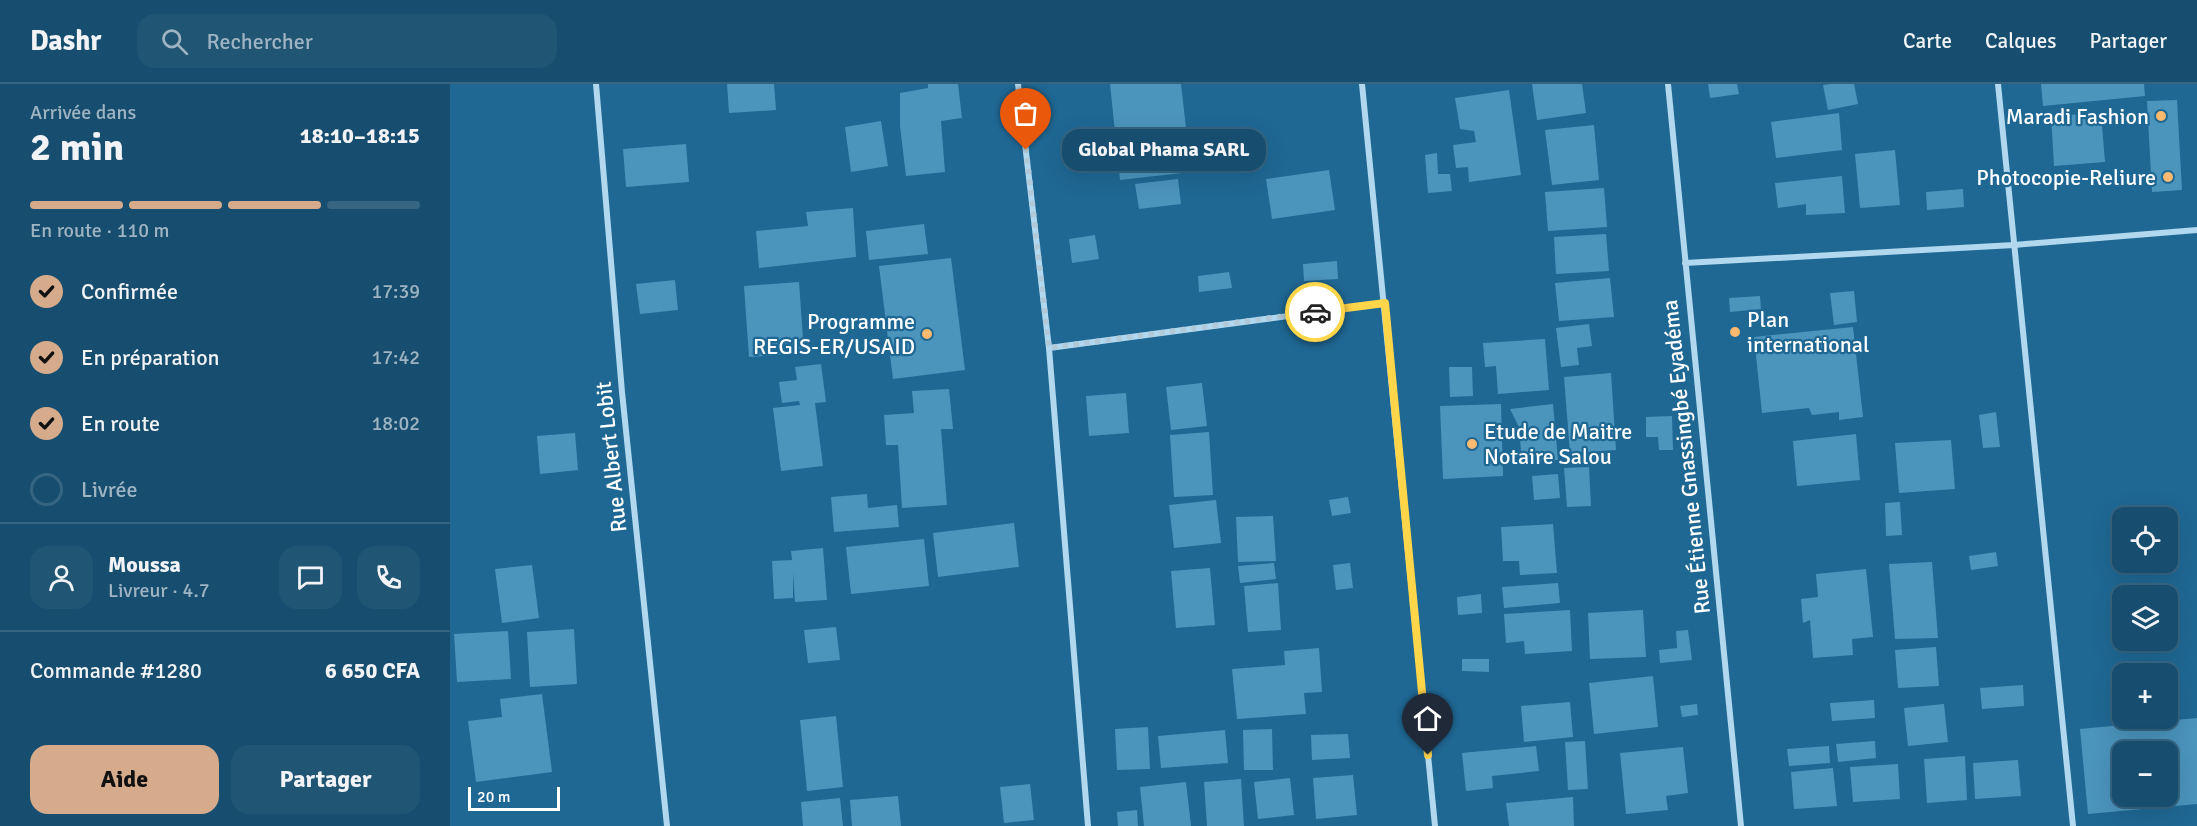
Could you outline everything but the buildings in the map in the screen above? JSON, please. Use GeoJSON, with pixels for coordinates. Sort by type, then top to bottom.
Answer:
{"type":"FeatureCollection","features":[{"type":"Feature","properties":{"kind":"street","name":"Rue Albert Lobit"},"geometry":{"type":"LineString","coordinates":[[596,84],[622,392],[667,826]]}},
{"type":"Feature","properties":{"kind":"street"},"geometry":{"type":"LineString","coordinates":[[1018,84],[1049,348],[1089,826]]}},
{"type":"Feature","properties":{"kind":"street"},"geometry":{"type":"LineString","coordinates":[[1362,84],[1435,826]]}},
{"type":"Feature","properties":{"kind":"street","name":"Rue Étienne Gnassingbé Eyadéma"},"geometry":{"type":"LineString","coordinates":[[1668,84],[1741,826]]}},
{"type":"Feature","properties":{"kind":"street"},"geometry":{"type":"LineString","coordinates":[[1998,84],[2073,826]]}},
{"type":"Feature","properties":{"kind":"street"},"geometry":{"type":"LineString","coordinates":[[1685,263],[2014,245],[2197,230]]}},
{"type":"Feature","properties":{"kind":"street"},"geometry":{"type":"LineString","coordinates":[[1049,348],[1385,303]]}},
{"type":"Feature","properties":{"kind":"way so far"},"geometry":{"type":"LineString","coordinates":[[1026,150],[1049,348],[1315,312]]}},
{"type":"Feature","properties":{"kind":"place","name":"Maradi Fashion"},"geometry":{"type":"Point","coordinates":[2161,116]}},
{"type":"Feature","properties":{"kind":"place","name":"Global Phama SARL"},"geometry":{"type":"Point","coordinates":[1026,150]}},
{"type":"Feature","properties":{"kind":"place","name":"Photocopie-Reliure"},"geometry":{"type":"Point","coordinates":[2168,177]}},
{"type":"Feature","properties":{"kind":"place","name":"Plan international"},"geometry":{"type":"Point","coordinates":[1735,332]}},
{"type":"Feature","properties":{"kind":"place","name":"Programme REGIS-ER/USAID"},"geometry":{"type":"Point","coordinates":[927,334]}},
{"type":"Feature","properties":{"kind":"place","name":"Etude de Maitre Notaire Salou"},"geometry":{"type":"Point","coordinates":[1472,444]}},
{"type":"Feature","properties":{"kind":"route"},"geometry":{"type":"LineString","coordinates":[[1315,312],[1385,303],[1428,755]]}}]}
